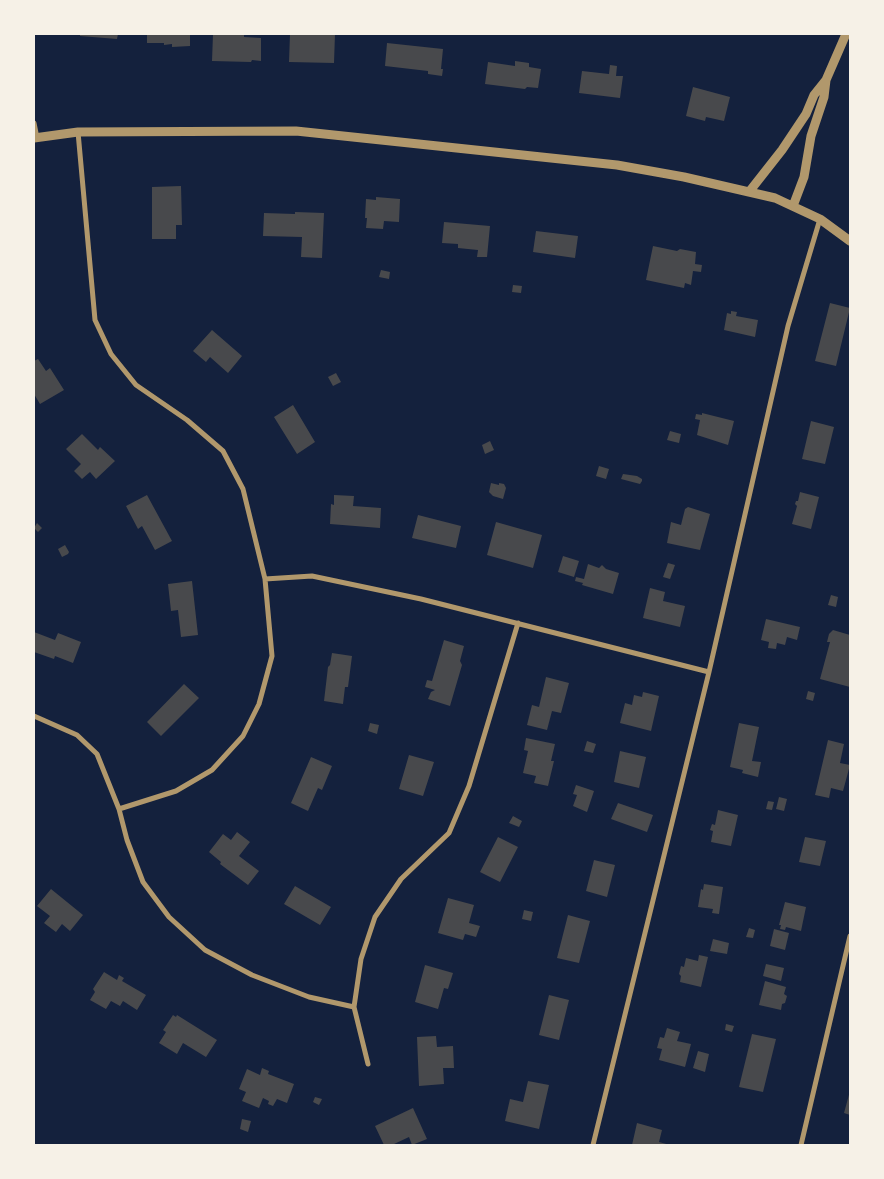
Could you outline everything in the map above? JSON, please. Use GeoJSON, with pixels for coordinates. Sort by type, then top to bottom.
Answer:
{"type":"FeatureCollection","features":[{"type":"Feature","properties":{"kind":"street"},"geometry":{"type":"LineString","coordinates":[[749,192],[782,150],[806,114],[814,95],[826,80],[846,34]]}},
{"type":"Feature","properties":{"kind":"street"},"geometry":{"type":"LineString","coordinates":[[793,206],[804,177],[811,136],[824,97],[826,80]]}},
{"type":"Feature","properties":{"kind":"street"},"geometry":{"type":"LineString","coordinates":[[34,123],[35,138],[78,132],[296,131],[618,165],[684,177],[776,198],[820,219],[850,241]]}},
{"type":"Feature","properties":{"kind":"street"},"geometry":{"type":"LineString","coordinates":[[78,132],[95,320],[111,354],[136,385],[187,420],[223,451],[242,489],[265,579],[272,656],[259,704],[243,736],[212,770],[176,791],[119,809]]}},
{"type":"Feature","properties":{"kind":"street"},"geometry":{"type":"LineString","coordinates":[[593,1145],[709,672],[788,326],[820,219]]}},
{"type":"Feature","properties":{"kind":"street"},"geometry":{"type":"LineString","coordinates":[[265,579],[312,576],[421,599],[709,672]]}},
{"type":"Feature","properties":{"kind":"street"},"geometry":{"type":"LineString","coordinates":[[368,1064],[354,1008],[361,959],[375,917],[401,879],[449,833],[469,786],[518,623]]}},
{"type":"Feature","properties":{"kind":"street"},"geometry":{"type":"LineString","coordinates":[[34,716],[77,735],[97,754],[119,809],[127,840],[143,882],[169,917],[205,950],[252,975],[309,997],[354,1008]]}},
{"type":"Feature","properties":{"kind":"street"},"geometry":{"type":"LineString","coordinates":[[801,1145],[850,936]]}},
{"type":"Feature","properties":{"kind":"building"},"geometry":{"type":"Polygon","coordinates":[[[80,34],[118,34],[117,39],[80,36],[80,34]]]}},
{"type":"Feature","properties":{"kind":"building"},"geometry":{"type":"Polygon","coordinates":[[[147,34],[190,34],[190,46],[172,47],[172,44],[147,43],[147,34]]]}},
{"type":"Feature","properties":{"kind":"building"},"geometry":{"type":"Polygon","coordinates":[[[213,34],[244,34],[244,37],[261,38],[261,61],[212,61],[213,34]]]}},
{"type":"Feature","properties":{"kind":"building"},"geometry":{"type":"Polygon","coordinates":[[[290,34],[335,34],[334,63],[289,62],[290,34]]]}},
{"type":"Feature","properties":{"kind":"building"},"geometry":{"type":"Polygon","coordinates":[[[387,43],[443,49],[442,76],[428,74],[428,71],[385,66],[387,43]]]}},
{"type":"Feature","properties":{"kind":"building"},"geometry":{"type":"Polygon","coordinates":[[[515,61],[529,63],[529,67],[541,69],[538,88],[527,87],[525,89],[485,84],[488,62],[515,66],[515,61]]]}},
{"type":"Feature","properties":{"kind":"building"},"geometry":{"type":"Polygon","coordinates":[[[610,65],[617,66],[616,76],[623,76],[620,98],[579,93],[582,71],[609,74],[610,65]]]}},
{"type":"Feature","properties":{"kind":"building"},"geometry":{"type":"Polygon","coordinates":[[[693,87],[730,97],[724,121],[706,117],[705,121],[686,116],[693,87]]]}},
{"type":"Feature","properties":{"kind":"building"},"geometry":{"type":"Polygon","coordinates":[[[181,186],[182,225],[176,225],[176,239],[152,239],[152,187],[181,186]]]}},
{"type":"Feature","properties":{"kind":"building"},"geometry":{"type":"Polygon","coordinates":[[[376,197],[400,199],[399,222],[384,221],[383,229],[366,228],[366,199],[376,200],[376,197]]]}},
{"type":"Feature","properties":{"kind":"building"},"geometry":{"type":"Polygon","coordinates":[[[295,212],[324,213],[322,258],[301,257],[302,237],[263,236],[264,213],[295,214],[295,212]]]}},
{"type":"Feature","properties":{"kind":"building"},"geometry":{"type":"Polygon","coordinates":[[[444,222],[490,226],[487,257],[477,257],[478,250],[458,248],[458,244],[442,243],[444,222]]]}},
{"type":"Feature","properties":{"kind":"building"},"geometry":{"type":"Polygon","coordinates":[[[536,231],[578,236],[575,258],[533,252],[536,231]]]}},
{"type":"Feature","properties":{"kind":"building"},"geometry":{"type":"Polygon","coordinates":[[[653,246],[677,251],[680,249],[696,252],[695,264],[702,265],[701,272],[693,271],[691,285],[685,283],[684,288],[646,280],[653,246]]]}},
{"type":"Feature","properties":{"kind":"building"},"geometry":{"type":"Polygon","coordinates":[[[381,270],[390,272],[389,279],[379,277],[381,270]]]}},
{"type":"Feature","properties":{"kind":"building"},"geometry":{"type":"Polygon","coordinates":[[[513,285],[522,286],[521,293],[512,292],[513,285]]]}},
{"type":"Feature","properties":{"kind":"building"},"geometry":{"type":"Polygon","coordinates":[[[830,303],[850,308],[836,366],[815,361],[830,303]]]}},
{"type":"Feature","properties":{"kind":"building"},"geometry":{"type":"Polygon","coordinates":[[[731,311],[737,312],[736,316],[758,320],[755,337],[724,330],[727,313],[731,314],[731,311]]]}},
{"type":"Feature","properties":{"kind":"building"},"geometry":{"type":"Polygon","coordinates":[[[212,330],[242,356],[228,373],[210,357],[206,362],[193,351],[212,330]]]}},
{"type":"Feature","properties":{"kind":"building"},"geometry":{"type":"Polygon","coordinates":[[[38,359],[46,371],[50,368],[64,390],[40,404],[34,394],[34,361],[38,359]]]}},
{"type":"Feature","properties":{"kind":"building"},"geometry":{"type":"Polygon","coordinates":[[[336,373],[341,382],[333,386],[328,377],[336,373]]]}},
{"type":"Feature","properties":{"kind":"building"},"geometry":{"type":"Polygon","coordinates":[[[293,405],[315,442],[297,454],[274,417],[293,405]]]}},
{"type":"Feature","properties":{"kind":"building"},"geometry":{"type":"Polygon","coordinates":[[[702,413],[734,421],[728,445],[697,435],[700,420],[695,419],[696,414],[702,415],[702,413]]]}},
{"type":"Feature","properties":{"kind":"building"},"geometry":{"type":"Polygon","coordinates":[[[811,421],[834,427],[825,464],[802,459],[811,421]]]}},
{"type":"Feature","properties":{"kind":"building"},"geometry":{"type":"Polygon","coordinates":[[[670,431],[681,434],[679,443],[667,440],[670,431]]]}},
{"type":"Feature","properties":{"kind":"building"},"geometry":{"type":"Polygon","coordinates":[[[82,434],[98,450],[100,447],[115,461],[96,479],[90,472],[82,479],[74,471],[81,464],[66,449],[82,434]]]}},
{"type":"Feature","properties":{"kind":"building"},"geometry":{"type":"Polygon","coordinates":[[[490,441],[494,450],[485,454],[482,445],[490,441]]]}},
{"type":"Feature","properties":{"kind":"building"},"geometry":{"type":"Polygon","coordinates":[[[599,466],[609,469],[606,479],[596,476],[599,466]]]}},
{"type":"Feature","properties":{"kind":"building"},"geometry":{"type":"Polygon","coordinates":[[[623,474],[637,476],[642,481],[640,484],[621,479],[623,474]]]}},
{"type":"Feature","properties":{"kind":"building"},"geometry":{"type":"Polygon","coordinates":[[[491,483],[504,484],[506,488],[503,499],[493,496],[489,492],[491,483]]]}},
{"type":"Feature","properties":{"kind":"building"},"geometry":{"type":"Polygon","coordinates":[[[800,492],[819,497],[811,529],[792,524],[797,506],[795,504],[798,501],[800,492]]]}},
{"type":"Feature","properties":{"kind":"building"},"geometry":{"type":"Polygon","coordinates":[[[147,495],[172,541],[155,550],[142,526],[138,529],[126,506],[147,495]]]}},
{"type":"Feature","properties":{"kind":"building"},"geometry":{"type":"Polygon","coordinates":[[[334,495],[354,496],[353,506],[381,508],[380,528],[330,524],[331,504],[334,505],[334,495]]]}},
{"type":"Feature","properties":{"kind":"building"},"geometry":{"type":"Polygon","coordinates":[[[688,507],[710,514],[700,550],[667,543],[671,522],[681,525],[685,509],[688,507]]]}},
{"type":"Feature","properties":{"kind":"building"},"geometry":{"type":"Polygon","coordinates":[[[418,515],[461,526],[456,548],[412,538],[418,515]]]}},
{"type":"Feature","properties":{"kind":"building"},"geometry":{"type":"Polygon","coordinates":[[[496,522],[542,535],[533,568],[487,555],[496,522]]]}},
{"type":"Feature","properties":{"kind":"building"},"geometry":{"type":"Polygon","coordinates":[[[37,523],[42,528],[38,532],[34,528],[37,523]]]}},
{"type":"Feature","properties":{"kind":"building"},"geometry":{"type":"Polygon","coordinates":[[[65,545],[69,552],[62,557],[58,549],[65,545]]]}},
{"type":"Feature","properties":{"kind":"building"},"geometry":{"type":"Polygon","coordinates":[[[563,556],[579,561],[574,577],[558,572],[563,556]]]}},
{"type":"Feature","properties":{"kind":"building"},"geometry":{"type":"Polygon","coordinates":[[[668,563],[675,565],[670,579],[663,577],[668,563]]]}},
{"type":"Feature","properties":{"kind":"building"},"geometry":{"type":"Polygon","coordinates":[[[588,564],[599,568],[602,565],[606,569],[619,573],[613,594],[582,585],[583,583],[575,581],[576,577],[584,579],[588,564]]]}},
{"type":"Feature","properties":{"kind":"building"},"geometry":{"type":"Polygon","coordinates":[[[192,581],[198,635],[181,637],[178,610],[171,611],[168,584],[192,581]]]}},
{"type":"Feature","properties":{"kind":"building"},"geometry":{"type":"Polygon","coordinates":[[[650,588],[665,592],[663,601],[685,606],[680,627],[643,618],[650,588]]]}},
{"type":"Feature","properties":{"kind":"building"},"geometry":{"type":"Polygon","coordinates":[[[831,595],[838,597],[836,607],[828,605],[831,595]]]}},
{"type":"Feature","properties":{"kind":"building"},"geometry":{"type":"Polygon","coordinates":[[[766,619],[800,627],[797,640],[787,637],[785,645],[777,643],[776,649],[768,648],[769,642],[761,640],[766,619]]]}},
{"type":"Feature","properties":{"kind":"building"},"geometry":{"type":"Polygon","coordinates":[[[833,630],[850,635],[850,687],[820,679],[830,642],[827,642],[829,634],[833,630]]]}},
{"type":"Feature","properties":{"kind":"building"},"geometry":{"type":"Polygon","coordinates":[[[34,632],[55,640],[58,633],[81,642],[73,663],[55,656],[54,659],[34,652],[34,632]]]}},
{"type":"Feature","properties":{"kind":"building"},"geometry":{"type":"Polygon","coordinates":[[[444,640],[464,646],[460,661],[462,665],[450,706],[428,699],[431,692],[435,690],[425,687],[427,680],[432,681],[444,640]]]}},
{"type":"Feature","properties":{"kind":"building"},"geometry":{"type":"Polygon","coordinates":[[[332,653],[352,656],[348,687],[345,687],[343,704],[324,701],[328,667],[332,653]]]}},
{"type":"Feature","properties":{"kind":"building"},"geometry":{"type":"Polygon","coordinates":[[[546,677],[569,683],[561,713],[552,711],[547,730],[527,725],[532,705],[539,707],[546,677]]]}},
{"type":"Feature","properties":{"kind":"building"},"geometry":{"type":"Polygon","coordinates":[[[184,684],[199,698],[161,736],[147,722],[184,684]]]}},
{"type":"Feature","properties":{"kind":"building"},"geometry":{"type":"Polygon","coordinates":[[[808,691],[815,693],[813,701],[806,699],[808,691]]]}},
{"type":"Feature","properties":{"kind":"building"},"geometry":{"type":"Polygon","coordinates":[[[643,692],[659,696],[651,731],[620,723],[625,703],[632,705],[634,695],[642,697],[643,692]]]}},
{"type":"Feature","properties":{"kind":"building"},"geometry":{"type":"Polygon","coordinates":[[[370,723],[379,725],[377,734],[368,731],[370,723]]]}},
{"type":"Feature","properties":{"kind":"building"},"geometry":{"type":"Polygon","coordinates":[[[739,723],[759,727],[752,761],[761,762],[758,777],[742,773],[743,770],[730,767],[739,723]]]}},
{"type":"Feature","properties":{"kind":"building"},"geometry":{"type":"Polygon","coordinates":[[[526,738],[555,744],[551,761],[554,761],[548,786],[534,783],[536,776],[523,773],[528,751],[524,750],[526,738]]]}},
{"type":"Feature","properties":{"kind":"building"},"geometry":{"type":"Polygon","coordinates":[[[828,740],[844,744],[840,763],[850,765],[843,791],[831,788],[829,798],[815,795],[828,740]]]}},
{"type":"Feature","properties":{"kind":"building"},"geometry":{"type":"Polygon","coordinates":[[[587,741],[596,744],[593,753],[584,751],[587,741]]]}},
{"type":"Feature","properties":{"kind":"building"},"geometry":{"type":"Polygon","coordinates":[[[620,751],[646,757],[639,788],[614,782],[620,751]]]}},
{"type":"Feature","properties":{"kind":"building"},"geometry":{"type":"Polygon","coordinates":[[[409,755],[434,762],[423,796],[399,789],[409,755]]]}},
{"type":"Feature","properties":{"kind":"building"},"geometry":{"type":"Polygon","coordinates":[[[311,757],[332,766],[322,790],[318,788],[308,811],[291,803],[311,757]]]}},
{"type":"Feature","properties":{"kind":"building"},"geometry":{"type":"Polygon","coordinates":[[[576,785],[594,791],[587,812],[573,806],[577,795],[573,794],[576,785]]]}},
{"type":"Feature","properties":{"kind":"building"},"geometry":{"type":"Polygon","coordinates":[[[779,797],[787,799],[784,811],[776,809],[779,797]]]}},
{"type":"Feature","properties":{"kind":"building"},"geometry":{"type":"Polygon","coordinates":[[[768,801],[774,802],[772,810],[766,809],[768,801]]]}},
{"type":"Feature","properties":{"kind":"building"},"geometry":{"type":"Polygon","coordinates":[[[618,803],[653,815],[647,832],[611,819],[618,803]]]}},
{"type":"Feature","properties":{"kind":"building"},"geometry":{"type":"Polygon","coordinates":[[[718,810],[738,815],[731,846],[711,842],[713,831],[710,830],[712,824],[715,825],[718,810]]]}},
{"type":"Feature","properties":{"kind":"building"},"geometry":{"type":"Polygon","coordinates":[[[513,816],[522,821],[519,827],[509,823],[513,816]]]}},
{"type":"Feature","properties":{"kind":"building"},"geometry":{"type":"Polygon","coordinates":[[[237,832],[250,842],[239,856],[259,871],[248,885],[220,864],[221,862],[209,852],[223,834],[231,840],[237,832]]]}},
{"type":"Feature","properties":{"kind":"building"},"geometry":{"type":"Polygon","coordinates":[[[498,837],[518,847],[500,882],[480,872],[498,837]]]}},
{"type":"Feature","properties":{"kind":"building"},"geometry":{"type":"Polygon","coordinates":[[[805,837],[826,841],[820,866],[799,862],[805,837]]]}},
{"type":"Feature","properties":{"kind":"building"},"geometry":{"type":"Polygon","coordinates":[[[594,860],[615,865],[607,897],[586,891],[594,860]]]}},
{"type":"Feature","properties":{"kind":"building"},"geometry":{"type":"Polygon","coordinates":[[[704,884],[723,887],[719,914],[712,913],[713,909],[698,907],[701,889],[703,890],[704,884]]]}},
{"type":"Feature","properties":{"kind":"building"},"geometry":{"type":"Polygon","coordinates":[[[295,886],[331,907],[320,925],[284,904],[295,886]]]}},
{"type":"Feature","properties":{"kind":"building"},"geometry":{"type":"Polygon","coordinates":[[[51,889],[83,915],[70,931],[62,924],[56,932],[44,923],[50,916],[37,906],[51,889]]]}},
{"type":"Feature","properties":{"kind":"building"},"geometry":{"type":"Polygon","coordinates":[[[448,898],[474,905],[469,923],[480,926],[476,937],[465,934],[463,940],[438,933],[448,898]]]}},
{"type":"Feature","properties":{"kind":"building"},"geometry":{"type":"Polygon","coordinates":[[[785,902],[806,907],[801,931],[786,927],[785,930],[780,929],[781,925],[779,925],[785,902]]]}},
{"type":"Feature","properties":{"kind":"building"},"geometry":{"type":"Polygon","coordinates":[[[524,910],[533,912],[531,921],[522,919],[524,910]]]}},
{"type":"Feature","properties":{"kind":"building"},"geometry":{"type":"Polygon","coordinates":[[[568,915],[590,921],[579,963],[557,958],[568,915]]]}},
{"type":"Feature","properties":{"kind":"building"},"geometry":{"type":"Polygon","coordinates":[[[749,928],[755,930],[753,938],[746,937],[749,928]]]}},
{"type":"Feature","properties":{"kind":"building"},"geometry":{"type":"Polygon","coordinates":[[[774,929],[789,933],[785,950],[770,946],[774,929]]]}},
{"type":"Feature","properties":{"kind":"building"},"geometry":{"type":"Polygon","coordinates":[[[713,939],[729,943],[727,954],[710,951],[713,939]]]}},
{"type":"Feature","properties":{"kind":"building"},"geometry":{"type":"Polygon","coordinates":[[[699,955],[708,957],[701,987],[680,982],[681,966],[684,967],[686,958],[698,961],[699,955]]]}},
{"type":"Feature","properties":{"kind":"building"},"geometry":{"type":"Polygon","coordinates":[[[766,964],[784,968],[781,981],[763,976],[766,964]]]}},
{"type":"Feature","properties":{"kind":"building"},"geometry":{"type":"Polygon","coordinates":[[[425,965],[453,973],[448,989],[444,988],[438,1009],[415,1002],[425,965]]]}},
{"type":"Feature","properties":{"kind":"building"},"geometry":{"type":"Polygon","coordinates":[[[104,972],[117,980],[119,975],[124,978],[122,981],[146,995],[137,1010],[123,1001],[120,1006],[111,1001],[106,1009],[90,1000],[95,992],[93,989],[104,972]]]}},
{"type":"Feature","properties":{"kind":"building"},"geometry":{"type":"Polygon","coordinates":[[[765,981],[786,987],[784,994],[787,996],[781,1010],[759,1005],[765,981]]]}},
{"type":"Feature","properties":{"kind":"building"},"geometry":{"type":"Polygon","coordinates":[[[549,995],[569,1000],[559,1040],[539,1035],[549,995]]]}},
{"type":"Feature","properties":{"kind":"building"},"geometry":{"type":"Polygon","coordinates":[[[173,1015],[176,1017],[177,1015],[217,1040],[206,1057],[183,1043],[177,1054],[159,1043],[166,1032],[163,1030],[173,1015]]]}},
{"type":"Feature","properties":{"kind":"building"},"geometry":{"type":"Polygon","coordinates":[[[726,1024],[734,1026],[732,1032],[725,1030],[726,1024]]]}},
{"type":"Feature","properties":{"kind":"building"},"geometry":{"type":"Polygon","coordinates":[[[667,1028],[680,1032],[677,1041],[691,1044],[685,1067],[659,1060],[662,1049],[657,1048],[660,1037],[664,1038],[667,1028]]]}},
{"type":"Feature","properties":{"kind":"building"},"geometry":{"type":"Polygon","coordinates":[[[752,1034],[776,1039],[763,1092],[739,1087],[752,1034]]]}},
{"type":"Feature","properties":{"kind":"building"},"geometry":{"type":"Polygon","coordinates":[[[436,1036],[437,1047],[453,1046],[454,1068],[443,1068],[444,1084],[419,1086],[417,1037],[436,1036]]]}},
{"type":"Feature","properties":{"kind":"building"},"geometry":{"type":"Polygon","coordinates":[[[698,1051],[709,1054],[705,1072],[693,1068],[698,1051]]]}},
{"type":"Feature","properties":{"kind":"building"},"geometry":{"type":"Polygon","coordinates":[[[262,1068],[269,1071],[268,1074],[294,1084],[287,1103],[277,1099],[273,1106],[268,1104],[269,1101],[263,1098],[259,1108],[242,1101],[246,1092],[239,1089],[247,1069],[260,1075],[262,1068]]]}},
{"type":"Feature","properties":{"kind":"building"},"geometry":{"type":"Polygon","coordinates":[[[528,1081],[549,1085],[539,1129],[505,1121],[510,1099],[523,1102],[528,1081]]]}},
{"type":"Feature","properties":{"kind":"building"},"geometry":{"type":"Polygon","coordinates":[[[850,1091],[850,1115],[844,1113],[850,1091]]]}},
{"type":"Feature","properties":{"kind":"building"},"geometry":{"type":"Polygon","coordinates":[[[315,1097],[322,1099],[319,1105],[313,1102],[315,1097]]]}},
{"type":"Feature","properties":{"kind":"building"},"geometry":{"type":"Polygon","coordinates":[[[413,1108],[427,1139],[412,1145],[409,1137],[392,1145],[384,1145],[375,1126],[413,1108]]]}},
{"type":"Feature","properties":{"kind":"building"},"geometry":{"type":"Polygon","coordinates":[[[242,1119],[251,1121],[248,1132],[240,1129],[242,1119]]]}},
{"type":"Feature","properties":{"kind":"building"},"geometry":{"type":"Polygon","coordinates":[[[637,1123],[662,1130],[659,1142],[670,1145],[632,1145],[637,1123]]]}}]}
